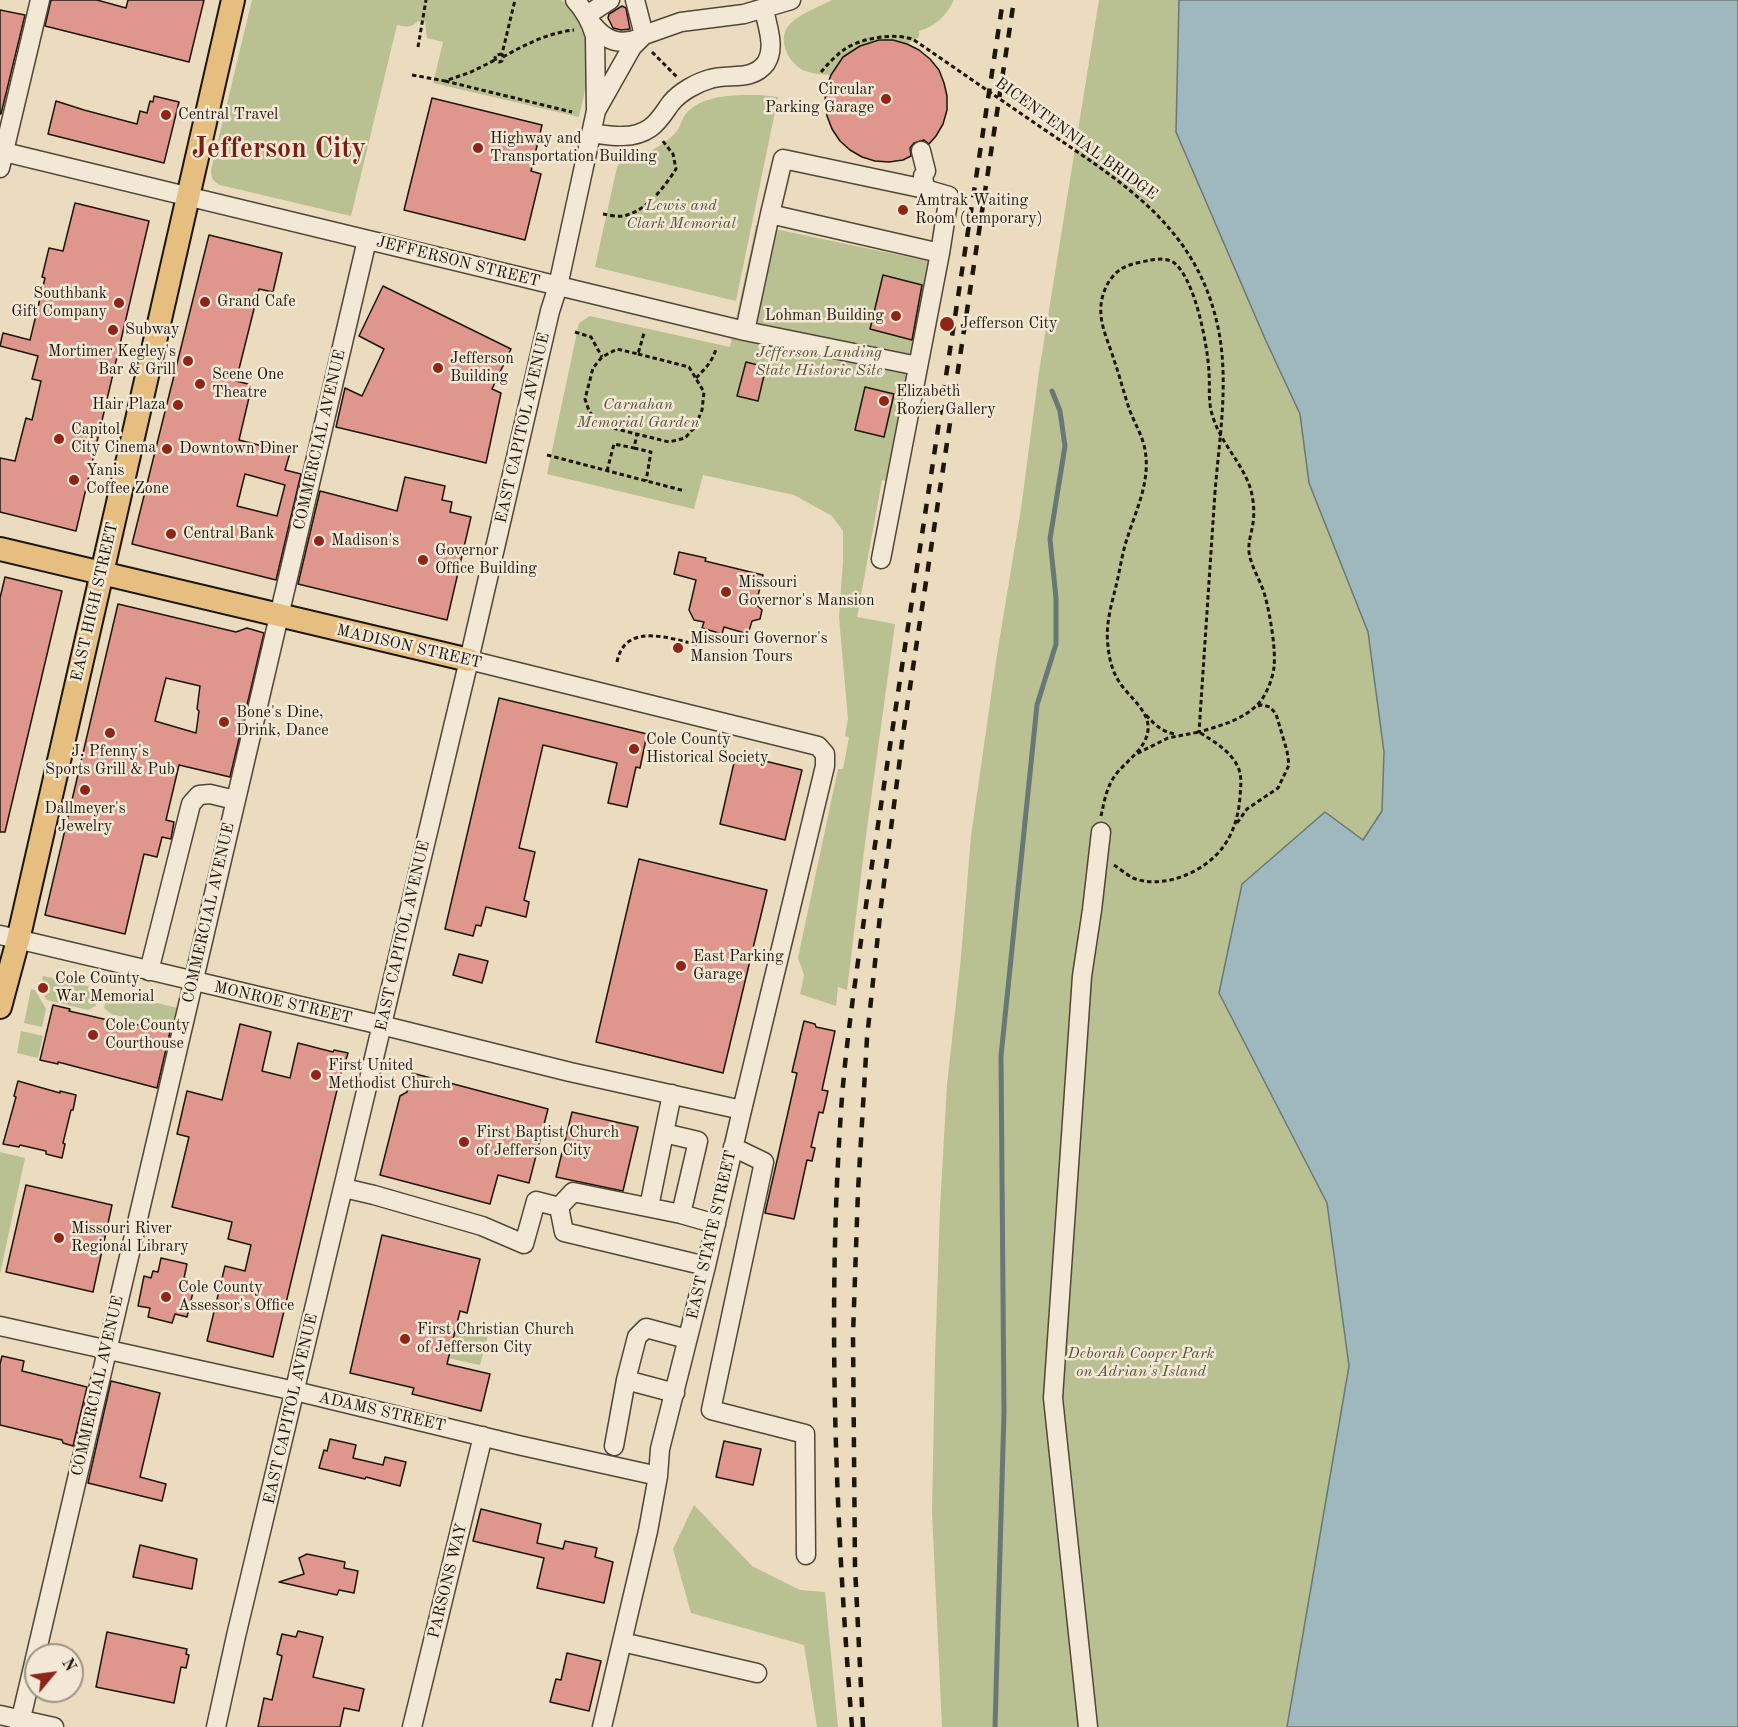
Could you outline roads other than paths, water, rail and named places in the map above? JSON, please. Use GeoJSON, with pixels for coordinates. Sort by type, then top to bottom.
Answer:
{"type":"FeatureCollection","features":[{"type":"Feature","properties":{"kind":"main road","name":"EAST HIGH STREET"},"geometry":{"type":"LineString","coordinates":[[0,1008],[9,938],[102,573],[233,0]]}},
{"type":"Feature","properties":{"kind":"main road","name":"MADISON STREET"},"geometry":{"type":"LineString","coordinates":[[0,549],[469,660]]}},
{"type":"Feature","properties":{"kind":"street"},"geometry":{"type":"LineString","coordinates":[[1,157],[40,0]]}},
{"type":"Feature","properties":{"kind":"street"},"geometry":{"type":"LineString","coordinates":[[575,0],[604,37],[612,41],[645,41]]}},
{"type":"Feature","properties":{"kind":"street"},"geometry":{"type":"LineString","coordinates":[[589,20],[610,0]]}},
{"type":"Feature","properties":{"kind":"street"},"geometry":{"type":"LineString","coordinates":[[635,0],[645,41]]}},
{"type":"Feature","properties":{"kind":"street"},"geometry":{"type":"LineString","coordinates":[[596,111],[632,47],[681,22],[764,9],[791,0]]}},
{"type":"Feature","properties":{"kind":"street"},"geometry":{"type":"LineString","coordinates":[[592,133],[620,136],[644,132],[656,123],[674,100],[697,84],[720,76],[742,76],[758,71],[764,65],[771,50],[764,9]]}},
{"type":"Feature","properties":{"kind":"street"},"geometry":{"type":"LineString","coordinates":[[589,20],[595,36],[596,111]]}},
{"type":"Feature","properties":{"kind":"street","name":"EAST CAPITOL AVENUE"},"geometry":{"type":"LineString","coordinates":[[216,1727],[550,311],[558,286],[596,111]]}},
{"type":"Feature","properties":{"kind":"street"},"geometry":{"type":"LineString","coordinates":[[916,154],[926,171],[924,183]]}},
{"type":"Feature","properties":{"kind":"street","name":"JEFFERSON STREET"},"geometry":{"type":"LineString","coordinates":[[1,157],[187,196],[745,331],[918,366]]}},
{"type":"Feature","properties":{"kind":"street"},"geometry":{"type":"LineString","coordinates":[[745,331],[783,159],[924,183],[948,196],[881,559]]}},
{"type":"Feature","properties":{"kind":"street"},"geometry":{"type":"LineString","coordinates":[[771,214],[939,253]]}},
{"type":"Feature","properties":{"kind":"street","name":"COMMERCIAL AVENUE"},"geometry":{"type":"LineString","coordinates":[[20,1723],[367,240]]}},
{"type":"Feature","properties":{"kind":"street","name":"MADISON STREET"},"geometry":{"type":"LineString","coordinates":[[469,660],[818,746]]}},
{"type":"Feature","properties":{"kind":"street","name":"EAST STATE STREET"},"geometry":{"type":"LineString","coordinates":[[602,1727],[648,1531],[658,1476],[660,1449],[825,766],[825,754],[818,746]]}},
{"type":"Feature","properties":{"kind":"street"},"geometry":{"type":"LineString","coordinates":[[149,971],[191,804],[199,795],[210,794],[235,800]]}},
{"type":"Feature","properties":{"kind":"street"},"geometry":{"type":"LineString","coordinates":[[1088,1727],[1053,1398],[1082,976],[1101,832]]}},
{"type":"Feature","properties":{"kind":"street","name":"MONROE STREET"},"geometry":{"type":"LineString","coordinates":[[9,938],[381,1025],[570,1072],[742,1110]]}},
{"type":"Feature","properties":{"kind":"street"},"geometry":{"type":"LineString","coordinates":[[649,1207],[672,1095]]}},
{"type":"Feature","properties":{"kind":"street"},"geometry":{"type":"LineString","coordinates":[[664,1134],[698,1141],[681,1214]]}},
{"type":"Feature","properties":{"kind":"street"},"geometry":{"type":"LineString","coordinates":[[733,1147],[765,1162],[711,1410],[805,1434],[806,1555]]}},
{"type":"Feature","properties":{"kind":"street"},"geometry":{"type":"LineString","coordinates":[[344,1188],[482,1226],[524,1244],[536,1201],[559,1207]]}},
{"type":"Feature","properties":{"kind":"street"},"geometry":{"type":"LineString","coordinates":[[559,1207],[573,1192],[681,1214],[716,1224]]}},
{"type":"Feature","properties":{"kind":"street"},"geometry":{"type":"LineString","coordinates":[[559,1207],[564,1232],[706,1266]]}},
{"type":"Feature","properties":{"kind":"street","name":"ADAMS STREET"},"geometry":{"type":"LineString","coordinates":[[0,1326],[295,1391],[658,1476]]}},
{"type":"Feature","properties":{"kind":"street"},"geometry":{"type":"LineString","coordinates":[[614,1446],[626,1380],[637,1337],[646,1328],[687,1339]]}},
{"type":"Feature","properties":{"kind":"street"},"geometry":{"type":"LineString","coordinates":[[626,1380],[675,1393]]}},
{"type":"Feature","properties":{"kind":"street","name":"PARSONS WAY"},"geometry":{"type":"LineString","coordinates":[[412,1727],[483,1436]]}},
{"type":"Feature","properties":{"kind":"street"},"geometry":{"type":"LineString","coordinates":[[622,1642],[757,1673]]}},
{"type":"Feature","properties":{"kind":"street"},"geometry":{"type":"LineString","coordinates":[[0,1715],[20,1723],[54,1727]]}},
{"type":"Feature","properties":{"kind":"water"},"geometry":{"type":"Polygon","coordinates":[[[1179,0],[1738,0],[1738,1727],[1287,1727],[1349,1366],[1327,1203],[1219,993],[1242,884],[1325,812],[1363,840],[1382,811],[1384,752],[1368,632],[1309,483],[1300,414],[1176,132],[1179,0]]]}},
{"type":"Feature","properties":{"kind":"waterway"},"geometry":{"type":"LineString","coordinates":[[995,1727],[1004,1412],[1001,1056],[1037,705],[1056,644],[1056,598],[1050,539],[1065,446],[1060,411],[1052,391]]}},
{"type":"Feature","properties":{"kind":"railway"},"geometry":{"type":"LineString","coordinates":[[852,1727],[835,1419],[835,1265],[843,1083],[868,891],[1003,0]]}},
{"type":"Feature","properties":{"kind":"railway"},"geometry":{"type":"LineString","coordinates":[[863,1727],[855,1567],[853,1335],[867,1038],[904,727],[1014,0]]}},
{"type":"Feature","properties":{"kind":"place","name":"Circular Parking Garage"},"geometry":{"type":"Point","coordinates":[886,99]}},
{"type":"Feature","properties":{"kind":"place","name":"Central Travel"},"geometry":{"type":"Point","coordinates":[166,115]}},
{"type":"Feature","properties":{"kind":"place","name":"Highway and Transportation Building"},"geometry":{"type":"Point","coordinates":[478,148]}},
{"type":"Feature","properties":{"kind":"place","name":"Amtrak Waiting Room (temporary)"},"geometry":{"type":"Point","coordinates":[903,210]}},
{"type":"Feature","properties":{"kind":"place","name":"Grand Cafe"},"geometry":{"type":"Point","coordinates":[205,302]}},
{"type":"Feature","properties":{"kind":"place","name":"Southbank Gift Company"},"geometry":{"type":"Point","coordinates":[119,303]}},
{"type":"Feature","properties":{"kind":"place","name":"Lohman Building"},"geometry":{"type":"Point","coordinates":[896,316]}},
{"type":"Feature","properties":{"kind":"place","name":"Jefferson City"},"geometry":{"type":"Point","coordinates":[947,324]}},
{"type":"Feature","properties":{"kind":"place","name":"Subway"},"geometry":{"type":"Point","coordinates":[113,330]}},
{"type":"Feature","properties":{"kind":"place","name":"Mortimer Kegley's Bar & Grill"},"geometry":{"type":"Point","coordinates":[188,361]}},
{"type":"Feature","properties":{"kind":"place","name":"Jefferson Building"},"geometry":{"type":"Point","coordinates":[438,368]}},
{"type":"Feature","properties":{"kind":"place","name":"Scene One Theatre"},"geometry":{"type":"Point","coordinates":[200,384]}},
{"type":"Feature","properties":{"kind":"place","name":"Elizabeth Rozier Gallery"},"geometry":{"type":"Point","coordinates":[884,401]}},
{"type":"Feature","properties":{"kind":"place","name":"Hair Plaza"},"geometry":{"type":"Point","coordinates":[178,405]}},
{"type":"Feature","properties":{"kind":"place","name":"Capitol City Cinema"},"geometry":{"type":"Point","coordinates":[59,439]}},
{"type":"Feature","properties":{"kind":"place","name":"Downtown Diner"},"geometry":{"type":"Point","coordinates":[167,449]}},
{"type":"Feature","properties":{"kind":"place","name":"Yanis Coffee Zone"},"geometry":{"type":"Point","coordinates":[74,480]}},
{"type":"Feature","properties":{"kind":"place","name":"Central Bank"},"geometry":{"type":"Point","coordinates":[171,534]}},
{"type":"Feature","properties":{"kind":"place","name":"Madison's"},"geometry":{"type":"Point","coordinates":[319,541]}},
{"type":"Feature","properties":{"kind":"place","name":"Governor Office Building"},"geometry":{"type":"Point","coordinates":[423,560]}},
{"type":"Feature","properties":{"kind":"place","name":"Missouri Governor's Mansion"},"geometry":{"type":"Point","coordinates":[726,592]}},
{"type":"Feature","properties":{"kind":"place","name":"Missouri Governor's Mansion Tours"},"geometry":{"type":"Point","coordinates":[678,648]}},
{"type":"Feature","properties":{"kind":"place","name":"Bone's Dine, Drink, Dance"},"geometry":{"type":"Point","coordinates":[224,722]}},
{"type":"Feature","properties":{"kind":"place","name":"J. Pfenny's Sports Grill & Pub"},"geometry":{"type":"Point","coordinates":[110,733]}},
{"type":"Feature","properties":{"kind":"place","name":"Cole County Historical Society"},"geometry":{"type":"Point","coordinates":[634,749]}},
{"type":"Feature","properties":{"kind":"place","name":"Dallmeyer's Jewelry"},"geometry":{"type":"Point","coordinates":[85,790]}},
{"type":"Feature","properties":{"kind":"place","name":"East Parking Garage"},"geometry":{"type":"Point","coordinates":[681,966]}},
{"type":"Feature","properties":{"kind":"place","name":"Cole County War Memorial"},"geometry":{"type":"Point","coordinates":[43,988]}},
{"type":"Feature","properties":{"kind":"place","name":"Cole County Courthouse"},"geometry":{"type":"Point","coordinates":[93,1035]}},
{"type":"Feature","properties":{"kind":"place","name":"First United Methodist Church"},"geometry":{"type":"Point","coordinates":[316,1075]}},
{"type":"Feature","properties":{"kind":"place","name":"First Baptist Church of Jefferson City"},"geometry":{"type":"Point","coordinates":[464,1142]}},
{"type":"Feature","properties":{"kind":"place","name":"Missouri River Regional Library"},"geometry":{"type":"Point","coordinates":[59,1238]}},
{"type":"Feature","properties":{"kind":"place","name":"Cole County Assessor's Office"},"geometry":{"type":"Point","coordinates":[166,1297]}},
{"type":"Feature","properties":{"kind":"place","name":"First Christian Church of Jefferson City"},"geometry":{"type":"Point","coordinates":[405,1339]}},
{"type":"Feature","properties":{"kind":"district","name":"Jefferson City"},"geometry":{"type":"Point","coordinates":[279,150]}},
{"type":"Feature","properties":{"kind":"park label","name":"Lewis and Clark Memorial"},"geometry":{"type":"Point","coordinates":[681,215]}},
{"type":"Feature","properties":{"kind":"park label","name":"Jefferson Landing State Historic Site"},"geometry":{"type":"Point","coordinates":[819,362]}},
{"type":"Feature","properties":{"kind":"park label","name":"Carnahan Memorial Garden"},"geometry":{"type":"Point","coordinates":[638,414]}},
{"type":"Feature","properties":{"kind":"park label","name":"Deborah Cooper Park on Adrian's Island"},"geometry":{"type":"Point","coordinates":[1141,1363]}}]}
